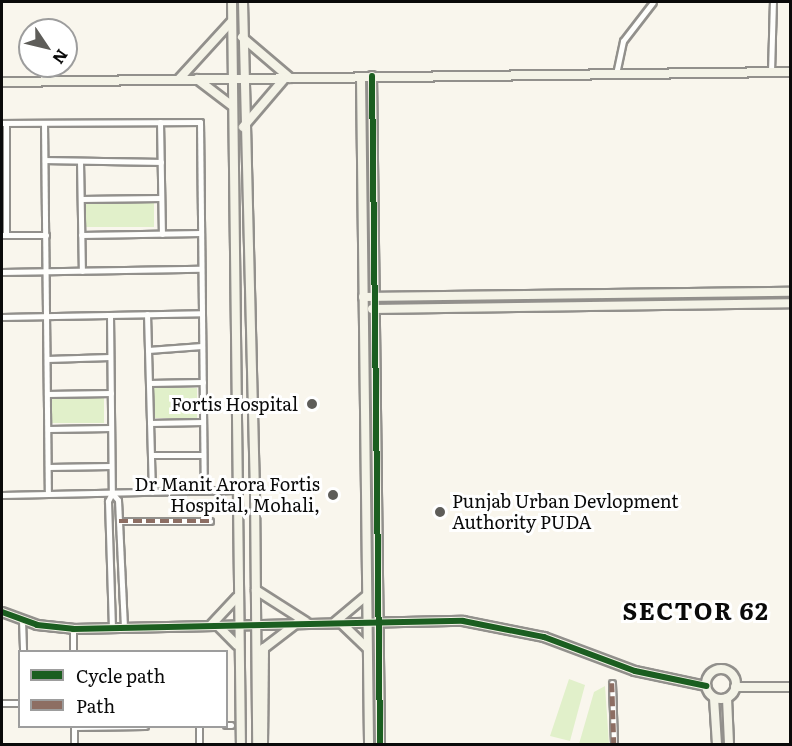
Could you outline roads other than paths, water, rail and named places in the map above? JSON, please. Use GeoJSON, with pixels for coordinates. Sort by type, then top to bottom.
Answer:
{"type":"FeatureCollection","features":[{"type":"Feature","properties":{"kind":"street"},"geometry":{"type":"LineString","coordinates":[[232,2],[231,105],[241,744]]}},
{"type":"Feature","properties":{"kind":"street"},"geometry":{"type":"LineString","coordinates":[[243,2],[243,127],[257,623],[256,744]]}},
{"type":"Feature","properties":{"kind":"street"},"geometry":{"type":"LineString","coordinates":[[616,74],[623,41],[653,2]]}},
{"type":"Feature","properties":{"kind":"street"},"geometry":{"type":"LineString","coordinates":[[771,72],[773,2]]}},
{"type":"Feature","properties":{"kind":"street"},"geometry":{"type":"LineString","coordinates":[[179,79],[231,22]]}},
{"type":"Feature","properties":{"kind":"street"},"geometry":{"type":"LineString","coordinates":[[242,37],[287,79]]}},
{"type":"Feature","properties":{"kind":"street"},"geometry":{"type":"LineString","coordinates":[[2,82],[242,77],[287,79],[372,76],[790,72]]}},
{"type":"Feature","properties":{"kind":"street"},"geometry":{"type":"LineString","coordinates":[[372,76],[380,744]]}},
{"type":"Feature","properties":{"kind":"street"},"geometry":{"type":"LineString","coordinates":[[361,77],[369,744]]}},
{"type":"Feature","properties":{"kind":"street"},"geometry":{"type":"LineString","coordinates":[[196,78],[231,105]]}},
{"type":"Feature","properties":{"kind":"street"},"geometry":{"type":"LineString","coordinates":[[243,127],[287,79]]}},
{"type":"Feature","properties":{"kind":"street"},"geometry":{"type":"LineString","coordinates":[[160,122],[162,234]]}},
{"type":"Feature","properties":{"kind":"street"},"geometry":{"type":"LineString","coordinates":[[45,235],[4,235],[4,123],[200,122],[204,490]]}},
{"type":"Feature","properties":{"kind":"street"},"geometry":{"type":"LineString","coordinates":[[44,123],[48,494]]}},
{"type":"Feature","properties":{"kind":"street"},"geometry":{"type":"LineString","coordinates":[[45,160],[161,162]]}},
{"type":"Feature","properties":{"kind":"street"},"geometry":{"type":"LineString","coordinates":[[80,161],[82,271]]}},
{"type":"Feature","properties":{"kind":"street"},"geometry":{"type":"LineString","coordinates":[[81,199],[161,198]]}},
{"type":"Feature","properties":{"kind":"street"},"geometry":{"type":"LineString","coordinates":[[81,235],[201,233]]}},
{"type":"Feature","properties":{"kind":"street"},"geometry":{"type":"LineString","coordinates":[[2,272],[201,269]]}},
{"type":"Feature","properties":{"kind":"street"},"geometry":{"type":"LineString","coordinates":[[730,292],[730,304]]}},
{"type":"Feature","properties":{"kind":"street"},"geometry":{"type":"LineString","coordinates":[[363,297],[790,292]]}},
{"type":"Feature","properties":{"kind":"street"},"geometry":{"type":"LineString","coordinates":[[643,294],[643,305]]}},
{"type":"Feature","properties":{"kind":"street"},"geometry":{"type":"LineString","coordinates":[[462,296],[462,308]]}},
{"type":"Feature","properties":{"kind":"street"},"geometry":{"type":"LineString","coordinates":[[363,309],[790,303]]}},
{"type":"Feature","properties":{"kind":"street"},"geometry":{"type":"LineString","coordinates":[[147,314],[152,492]]}},
{"type":"Feature","properties":{"kind":"street"},"geometry":{"type":"LineString","coordinates":[[2,317],[202,314]]}},
{"type":"Feature","properties":{"kind":"street"},"geometry":{"type":"LineString","coordinates":[[110,315],[112,493],[108,501],[112,628]]}},
{"type":"Feature","properties":{"kind":"street"},"geometry":{"type":"LineString","coordinates":[[148,350],[202,346]]}},
{"type":"Feature","properties":{"kind":"street"},"geometry":{"type":"LineString","coordinates":[[47,359],[110,357]]}},
{"type":"Feature","properties":{"kind":"street"},"geometry":{"type":"LineString","coordinates":[[148,382],[203,382]]}},
{"type":"Feature","properties":{"kind":"street"},"geometry":{"type":"LineString","coordinates":[[47,394],[111,393]]}},
{"type":"Feature","properties":{"kind":"street"},"geometry":{"type":"LineString","coordinates":[[150,423],[203,422]]}},
{"type":"Feature","properties":{"kind":"street"},"geometry":{"type":"LineString","coordinates":[[48,429],[111,428]]}},
{"type":"Feature","properties":{"kind":"street"},"geometry":{"type":"LineString","coordinates":[[151,455],[203,455]]}},
{"type":"Feature","properties":{"kind":"street"},"geometry":{"type":"LineString","coordinates":[[48,467],[111,466]]}},
{"type":"Feature","properties":{"kind":"street"},"geometry":{"type":"LineString","coordinates":[[2,495],[236,490]]}},
{"type":"Feature","properties":{"kind":"street"},"geometry":{"type":"LineString","coordinates":[[112,493],[118,500],[124,628]]}},
{"type":"Feature","properties":{"kind":"street"},"geometry":{"type":"LineString","coordinates":[[118,521],[210,521]]}},
{"type":"Feature","properties":{"kind":"street"},"geometry":{"type":"LineString","coordinates":[[256,590],[307,622]]}},
{"type":"Feature","properties":{"kind":"street"},"geometry":{"type":"LineString","coordinates":[[338,622],[366,596]]}},
{"type":"Feature","properties":{"kind":"street"},"geometry":{"type":"LineString","coordinates":[[214,625],[237,597]]}},
{"type":"Feature","properties":{"kind":"street"},"geometry":{"type":"LineString","coordinates":[[2,612],[22,620],[73,629],[257,623],[463,621],[505,627],[635,671],[706,686],[714,698],[717,744]]}},
{"type":"Feature","properties":{"kind":"street"},"geometry":{"type":"LineString","coordinates":[[22,620],[23,650]]}},
{"type":"Feature","properties":{"kind":"street"},"geometry":{"type":"LineString","coordinates":[[338,622],[367,648]]}},
{"type":"Feature","properties":{"kind":"street"},"geometry":{"type":"LineString","coordinates":[[257,654],[297,623]]}},
{"type":"Feature","properties":{"kind":"street"},"geometry":{"type":"LineString","coordinates":[[214,625],[232,636],[239,650]]}},
{"type":"Feature","properties":{"kind":"street"},"geometry":{"type":"LineString","coordinates":[[73,629],[73,650]]}},
{"type":"Feature","properties":{"kind":"street"},"geometry":{"type":"LineString","coordinates":[[263,744],[264,648]]}},
{"type":"Feature","properties":{"kind":"street"},"geometry":{"type":"LineString","coordinates":[[706,686],[711,674],[724,670],[734,678],[735,687],[728,698],[729,744]]}},
{"type":"Feature","properties":{"kind":"street"},"geometry":{"type":"LineString","coordinates":[[612,683],[614,744]]}},
{"type":"Feature","properties":{"kind":"street"},"geometry":{"type":"LineString","coordinates":[[735,687],[790,687]]}},
{"type":"Feature","properties":{"kind":"street"},"geometry":{"type":"LineString","coordinates":[[714,698],[728,698]]}},
{"type":"Feature","properties":{"kind":"street"},"geometry":{"type":"LineString","coordinates":[[2,703],[18,703]]}},
{"type":"Feature","properties":{"kind":"street"},"geometry":{"type":"LineString","coordinates":[[74,728],[74,744]]}},
{"type":"Feature","properties":{"kind":"street"},"geometry":{"type":"LineString","coordinates":[[199,728],[200,744]]}},
{"type":"Feature","properties":{"kind":"place","name":"Fortis Hospital"},"geometry":{"type":"Point","coordinates":[312,404]}},
{"type":"Feature","properties":{"kind":"place","name":"Dr Manit Arora Fortis Hospital, Mohali,"},"geometry":{"type":"Point","coordinates":[333,495]}},
{"type":"Feature","properties":{"kind":"place","name":"Punjab Urban Devlopment Authority PUDA"},"geometry":{"type":"Point","coordinates":[440,512]}},
{"type":"Feature","properties":{"kind":"district","name":"SECTOR 62"},"geometry":{"type":"Point","coordinates":[696,610]}}]}
